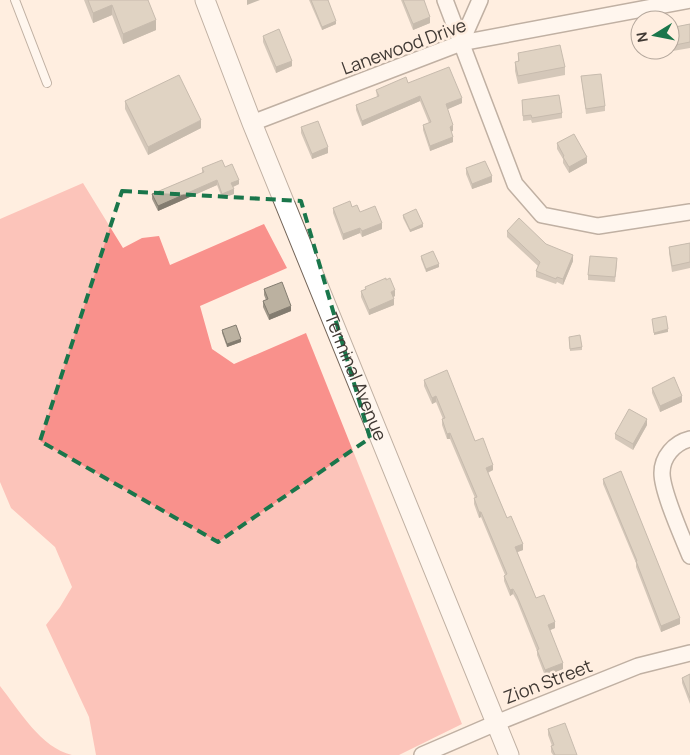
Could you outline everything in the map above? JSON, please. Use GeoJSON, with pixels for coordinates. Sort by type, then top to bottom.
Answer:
{"type":"FeatureCollection","features":[{"type":"Feature","properties":{"kind":"street","name":"Terminal Avenue"},"geometry":{"type":"LineString","coordinates":[[205,0],[252,124],[509,755]]}},
{"type":"Feature","properties":{"kind":"street"},"geometry":{"type":"LineString","coordinates":[[445,0],[515,184],[542,215],[598,226],[690,212]]}},
{"type":"Feature","properties":{"kind":"street"},"geometry":{"type":"LineString","coordinates":[[461,43],[480,0]]}},
{"type":"Feature","properties":{"kind":"street","name":"Lanewood Drive"},"geometry":{"type":"LineString","coordinates":[[252,124],[461,43],[690,0]]}},
{"type":"Feature","properties":{"kind":"street"},"geometry":{"type":"LineString","coordinates":[[690,440],[682,441],[672,449],[665,460],[662,473],[664,488],[690,556]]}},
{"type":"Feature","properties":{"kind":"street","name":"Zion Street"},"geometry":{"type":"LineString","coordinates":[[422,755],[496,722],[638,666],[690,652]]}},
{"type":"Feature","properties":{"kind":"lane"},"geometry":{"type":"LineString","coordinates":[[15,0],[47,83]]}},
{"type":"Feature","properties":{"kind":"highlighted area"},"geometry":{"type":"Polygon","coordinates":[[[122,191],[301,201],[370,438],[218,542],[40,441],[122,191]]]}},
{"type":"Feature","properties":{"kind":"shaded area"},"geometry":{"type":"Polygon","coordinates":[[[83,183],[123,248],[142,238],[159,236],[170,265],[264,224],[287,268],[200,306],[212,349],[234,364],[306,333],[462,724],[399,755],[96,755],[89,717],[46,625],[72,587],[55,547],[11,508],[0,482],[0,219],[83,183]]]}},
{"type":"Feature","properties":{"kind":"shaded area"},"geometry":{"type":"Polygon","coordinates":[[[0,686],[23,717],[50,745],[72,755],[0,755],[0,686]]]}},
{"type":"Feature","properties":{"kind":"building"},"geometry":{"type":"Polygon","coordinates":[[[88,0],[148,0],[156,20],[123,34],[112,5],[93,13],[88,0]]]}},
{"type":"Feature","properties":{"kind":"building"},"geometry":{"type":"Polygon","coordinates":[[[311,0],[328,0],[336,21],[322,27],[311,0]]]}},
{"type":"Feature","properties":{"kind":"building"},"geometry":{"type":"Polygon","coordinates":[[[403,0],[424,0],[430,17],[413,24],[403,0]]]}},
{"type":"Feature","properties":{"kind":"building"},"geometry":{"type":"Polygon","coordinates":[[[690,24],[690,42],[680,44],[680,26],[690,24]]]}},
{"type":"Feature","properties":{"kind":"building"},"geometry":{"type":"Polygon","coordinates":[[[279,29],[292,61],[276,67],[263,36],[279,29]]]}},
{"type":"Feature","properties":{"kind":"building"},"geometry":{"type":"Polygon","coordinates":[[[560,45],[565,67],[518,76],[515,62],[519,61],[518,53],[560,45]]]}},
{"type":"Feature","properties":{"kind":"building"},"geometry":{"type":"Polygon","coordinates":[[[449,67],[462,98],[446,104],[453,125],[450,127],[453,137],[430,146],[423,125],[431,122],[420,96],[362,121],[356,105],[379,96],[376,90],[406,77],[408,83],[449,67]]]}},
{"type":"Feature","properties":{"kind":"building"},"geometry":{"type":"Polygon","coordinates":[[[601,74],[605,106],[586,109],[581,76],[601,74]]]}},
{"type":"Feature","properties":{"kind":"building"},"geometry":{"type":"Polygon","coordinates":[[[179,75],[201,120],[148,147],[125,101],[179,75]]]}},
{"type":"Feature","properties":{"kind":"building"},"geometry":{"type":"Polygon","coordinates":[[[559,95],[562,113],[532,118],[531,115],[523,116],[522,100],[559,95]]]}},
{"type":"Feature","properties":{"kind":"building"},"geometry":{"type":"Polygon","coordinates":[[[318,121],[328,147],[312,154],[301,127],[318,121]]]}},
{"type":"Feature","properties":{"kind":"building"},"geometry":{"type":"Polygon","coordinates":[[[574,134],[587,157],[569,167],[557,143],[574,134]]]}},
{"type":"Feature","properties":{"kind":"building"},"geometry":{"type":"Polygon","coordinates":[[[222,160],[225,167],[232,164],[239,180],[231,183],[234,189],[222,194],[217,180],[158,206],[152,194],[204,172],[202,168],[222,160]]]}},
{"type":"Feature","properties":{"kind":"building"},"geometry":{"type":"Polygon","coordinates":[[[485,161],[492,176],[472,184],[466,168],[485,161]]]}},
{"type":"Feature","properties":{"kind":"building"},"geometry":{"type":"Polygon","coordinates":[[[350,201],[352,207],[357,205],[360,212],[375,206],[382,223],[362,231],[360,228],[343,234],[333,208],[350,201]]]}},
{"type":"Feature","properties":{"kind":"building"},"geometry":{"type":"Polygon","coordinates":[[[416,209],[423,224],[410,230],[403,215],[416,209]]]}},
{"type":"Feature","properties":{"kind":"building"},"geometry":{"type":"Polygon","coordinates":[[[519,218],[546,244],[573,255],[563,279],[557,277],[556,279],[536,271],[540,262],[507,231],[519,218]]]}},
{"type":"Feature","properties":{"kind":"building"},"geometry":{"type":"Polygon","coordinates":[[[690,243],[690,262],[672,266],[669,247],[690,243]]]}},
{"type":"Feature","properties":{"kind":"building"},"geometry":{"type":"Polygon","coordinates":[[[433,251],[439,264],[426,269],[421,256],[433,251]]]}},
{"type":"Feature","properties":{"kind":"building"},"geometry":{"type":"Polygon","coordinates":[[[590,256],[617,258],[615,277],[588,275],[590,256]]]}},
{"type":"Feature","properties":{"kind":"building"},"geometry":{"type":"Polygon","coordinates":[[[386,278],[386,280],[390,278],[395,290],[391,292],[394,299],[369,310],[361,291],[366,289],[365,287],[386,278]]]}},
{"type":"Feature","properties":{"kind":"building"},"geometry":{"type":"Polygon","coordinates":[[[282,282],[291,306],[269,315],[263,301],[268,299],[264,289],[282,282]]]}},
{"type":"Feature","properties":{"kind":"building"},"geometry":{"type":"Polygon","coordinates":[[[666,316],[668,329],[654,333],[652,319],[666,316]]]}},
{"type":"Feature","properties":{"kind":"building"},"geometry":{"type":"Polygon","coordinates":[[[236,325],[241,339],[227,344],[222,330],[236,325]]]}},
{"type":"Feature","properties":{"kind":"building"},"geometry":{"type":"Polygon","coordinates":[[[580,335],[582,347],[570,349],[569,337],[580,335]]]}},
{"type":"Feature","properties":{"kind":"building"},"geometry":{"type":"Polygon","coordinates":[[[447,370],[475,441],[483,438],[493,465],[486,468],[507,518],[511,516],[523,544],[515,547],[536,598],[544,595],[555,622],[548,625],[563,663],[545,670],[537,650],[539,649],[517,596],[513,589],[510,590],[504,576],[507,574],[481,512],[479,512],[474,498],[477,497],[450,433],[447,434],[442,419],[445,418],[436,396],[432,398],[424,380],[447,370]]]}},
{"type":"Feature","properties":{"kind":"building"},"geometry":{"type":"Polygon","coordinates":[[[674,377],[682,396],[660,406],[652,388],[674,377]]]}},
{"type":"Feature","properties":{"kind":"building"},"geometry":{"type":"Polygon","coordinates":[[[629,409],[647,419],[633,444],[615,434],[629,409]]]}},
{"type":"Feature","properties":{"kind":"building"},"geometry":{"type":"Polygon","coordinates":[[[621,471],[680,618],[661,626],[637,561],[603,479],[621,471]]]}},
{"type":"Feature","properties":{"kind":"building"},"geometry":{"type":"Polygon","coordinates":[[[690,674],[690,698],[682,678],[690,674]]]}},
{"type":"Feature","properties":{"kind":"building"},"geometry":{"type":"Polygon","coordinates":[[[565,723],[577,755],[555,755],[551,746],[554,745],[548,729],[565,723]]]}}]}
